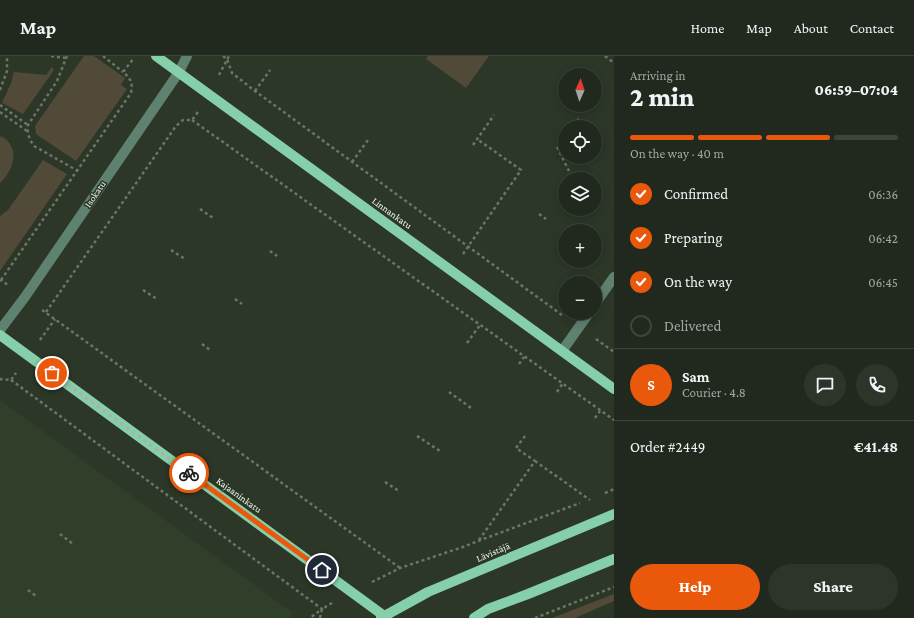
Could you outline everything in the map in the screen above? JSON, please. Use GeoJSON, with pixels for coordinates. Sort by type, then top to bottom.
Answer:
{"type":"FeatureCollection","features":[{"type":"Feature","properties":{"kind":"main road","name":"Linnankatu"},"geometry":{"type":"LineString","coordinates":[[156,56],[614,389]]}},
{"type":"Feature","properties":{"kind":"main road","name":"Kajaaninkatu"},"geometry":{"type":"LineString","coordinates":[[0,335],[352,592],[384,617]]}},
{"type":"Feature","properties":{"kind":"main road","name":"Lävistäjä"},"geometry":{"type":"LineString","coordinates":[[384,617],[428,592],[614,514]]}},
{"type":"Feature","properties":{"kind":"main road"},"geometry":{"type":"LineString","coordinates":[[474,618],[488,610],[614,558]]}},
{"type":"Feature","properties":{"kind":"street","name":"Isokatu"},"geometry":{"type":"LineString","coordinates":[[0,330],[25,297],[178,72],[187,56]]}},
{"type":"Feature","properties":{"kind":"street"},"geometry":{"type":"LineString","coordinates":[[602,294],[614,277]]}},
{"type":"Feature","properties":{"kind":"street"},"geometry":{"type":"LineString","coordinates":[[562,352],[584,320]]}},
{"type":"Feature","properties":{"kind":"path"},"geometry":{"type":"LineString","coordinates":[[0,90],[7,71],[7,56]]}},
{"type":"Feature","properties":{"kind":"path"},"geometry":{"type":"LineString","coordinates":[[51,56],[66,57],[57,81],[28,125],[29,139],[34,146],[78,171]]}},
{"type":"Feature","properties":{"kind":"path"},"geometry":{"type":"LineString","coordinates":[[1,280],[131,93],[133,86],[130,78],[103,56]]}},
{"type":"Feature","properties":{"kind":"path"},"geometry":{"type":"LineString","coordinates":[[123,72],[136,56]]}},
{"type":"Feature","properties":{"kind":"path"},"geometry":{"type":"LineString","coordinates":[[223,56],[228,58]]}},
{"type":"Feature","properties":{"kind":"path"},"geometry":{"type":"LineString","coordinates":[[605,56],[614,64]]}},
{"type":"Feature","properties":{"kind":"path"},"geometry":{"type":"LineString","coordinates":[[228,58],[232,73],[255,91],[614,352]]}},
{"type":"Feature","properties":{"kind":"path"},"geometry":{"type":"LineString","coordinates":[[192,120],[210,95],[228,58]]}},
{"type":"Feature","properties":{"kind":"path"},"geometry":{"type":"LineString","coordinates":[[255,91],[270,70]]}},
{"type":"Feature","properties":{"kind":"path"},"geometry":{"type":"LineString","coordinates":[[0,105],[28,125]]}},
{"type":"Feature","properties":{"kind":"path"},"geometry":{"type":"LineString","coordinates":[[0,112],[28,131]]}},
{"type":"Feature","properties":{"kind":"path"},"geometry":{"type":"LineString","coordinates":[[473,145],[494,115]]}},
{"type":"Feature","properties":{"kind":"path"},"geometry":{"type":"LineString","coordinates":[[46,312],[176,126],[184,120],[192,120],[614,420]]}},
{"type":"Feature","properties":{"kind":"path"},"geometry":{"type":"LineString","coordinates":[[451,271],[521,170],[477,139]]}},
{"type":"Feature","properties":{"kind":"path"},"geometry":{"type":"LineString","coordinates":[[352,162],[368,140]]}},
{"type":"Feature","properties":{"kind":"path"},"geometry":{"type":"LineString","coordinates":[[557,146],[569,171]]}},
{"type":"Feature","properties":{"kind":"path"},"geometry":{"type":"LineString","coordinates":[[200,209],[213,218]]}},
{"type":"Feature","properties":{"kind":"path"},"geometry":{"type":"LineString","coordinates":[[115,213],[120,216]]}},
{"type":"Feature","properties":{"kind":"path"},"geometry":{"type":"LineString","coordinates":[[538,214],[546,219]]}},
{"type":"Feature","properties":{"kind":"path"},"geometry":{"type":"LineString","coordinates":[[171,250],[185,259]]}},
{"type":"Feature","properties":{"kind":"path"},"geometry":{"type":"LineString","coordinates":[[270,251],[277,256]]}},
{"type":"Feature","properties":{"kind":"path"},"geometry":{"type":"LineString","coordinates":[[143,290],[157,299]]}},
{"type":"Feature","properties":{"kind":"path"},"geometry":{"type":"LineString","coordinates":[[25,297],[400,568]]}},
{"type":"Feature","properties":{"kind":"path"},"geometry":{"type":"LineString","coordinates":[[235,299],[242,304]]}},
{"type":"Feature","properties":{"kind":"path"},"geometry":{"type":"LineString","coordinates":[[467,343],[480,326]]}},
{"type":"Feature","properties":{"kind":"path"},"geometry":{"type":"LineString","coordinates":[[202,344],[210,350]]}},
{"type":"Feature","properties":{"kind":"path"},"geometry":{"type":"LineString","coordinates":[[519,364],[524,357]]}},
{"type":"Feature","properties":{"kind":"path"},"geometry":{"type":"LineString","coordinates":[[11,380],[322,609]]}},
{"type":"Feature","properties":{"kind":"path"},"geometry":{"type":"LineString","coordinates":[[449,392],[471,408]]}},
{"type":"Feature","properties":{"kind":"path"},"geometry":{"type":"LineString","coordinates":[[595,418],[600,411]]}},
{"type":"Feature","properties":{"kind":"path"},"geometry":{"type":"LineString","coordinates":[[418,436],[440,451]]}},
{"type":"Feature","properties":{"kind":"path"},"geometry":{"type":"LineString","coordinates":[[525,436],[516,448],[590,500]]}},
{"type":"Feature","properties":{"kind":"path"},"geometry":{"type":"LineString","coordinates":[[478,541],[535,461]]}},
{"type":"Feature","properties":{"kind":"path"},"geometry":{"type":"LineString","coordinates":[[385,482],[399,491]]}},
{"type":"Feature","properties":{"kind":"path"},"geometry":{"type":"LineString","coordinates":[[602,494],[614,489]]}},
{"type":"Feature","properties":{"kind":"path"},"geometry":{"type":"LineString","coordinates":[[310,618],[322,609],[352,592],[400,568],[463,548],[596,497]]}},
{"type":"Feature","properties":{"kind":"path"},"geometry":{"type":"LineString","coordinates":[[60,534],[73,544]]}},
{"type":"Feature","properties":{"kind":"path"},"geometry":{"type":"LineString","coordinates":[[535,618],[614,587]]}},
{"type":"Feature","properties":{"kind":"path"},"geometry":{"type":"LineString","coordinates":[[28,590],[36,596]]}},
{"type":"Feature","properties":{"kind":"path"},"geometry":{"type":"LineString","coordinates":[[320,618],[322,609]]}},
{"type":"Feature","properties":{"kind":"shaded area"},"geometry":{"type":"Polygon","coordinates":[[[84,56],[94,56],[125,78],[121,85],[127,89],[76,161],[36,134],[35,126],[84,56]]]}},
{"type":"Feature","properties":{"kind":"shaded area"},"geometry":{"type":"Polygon","coordinates":[[[428,56],[489,56],[466,88],[426,59],[428,56]]]}},
{"type":"Feature","properties":{"kind":"shaded area"},"geometry":{"type":"Polygon","coordinates":[[[52,67],[54,70],[23,114],[2,103],[14,72],[46,75],[52,67]]]}},
{"type":"Feature","properties":{"kind":"shaded area"},"geometry":{"type":"Polygon","coordinates":[[[1,136],[11,146],[13,159],[9,172],[0,183],[0,138],[1,136]]]}},
{"type":"Feature","properties":{"kind":"shaded area"},"geometry":{"type":"Polygon","coordinates":[[[43,160],[67,174],[0,271],[0,216],[8,210],[43,160]]]}},
{"type":"Feature","properties":{"kind":"shaded area"},"geometry":{"type":"Polygon","coordinates":[[[0,400],[293,613],[289,618],[0,618],[0,400]]]}},
{"type":"Feature","properties":{"kind":"shaded area"},"geometry":{"type":"Polygon","coordinates":[[[614,594],[614,601],[575,618],[552,618],[614,594]]]}},
{"type":"Feature","properties":{"kind":"way so far"},"geometry":{"type":"LineString","coordinates":[[52,373],[189,473]]}},
{"type":"Feature","properties":{"kind":"route"},"geometry":{"type":"LineString","coordinates":[[189,473],[322,570]]}}]}
